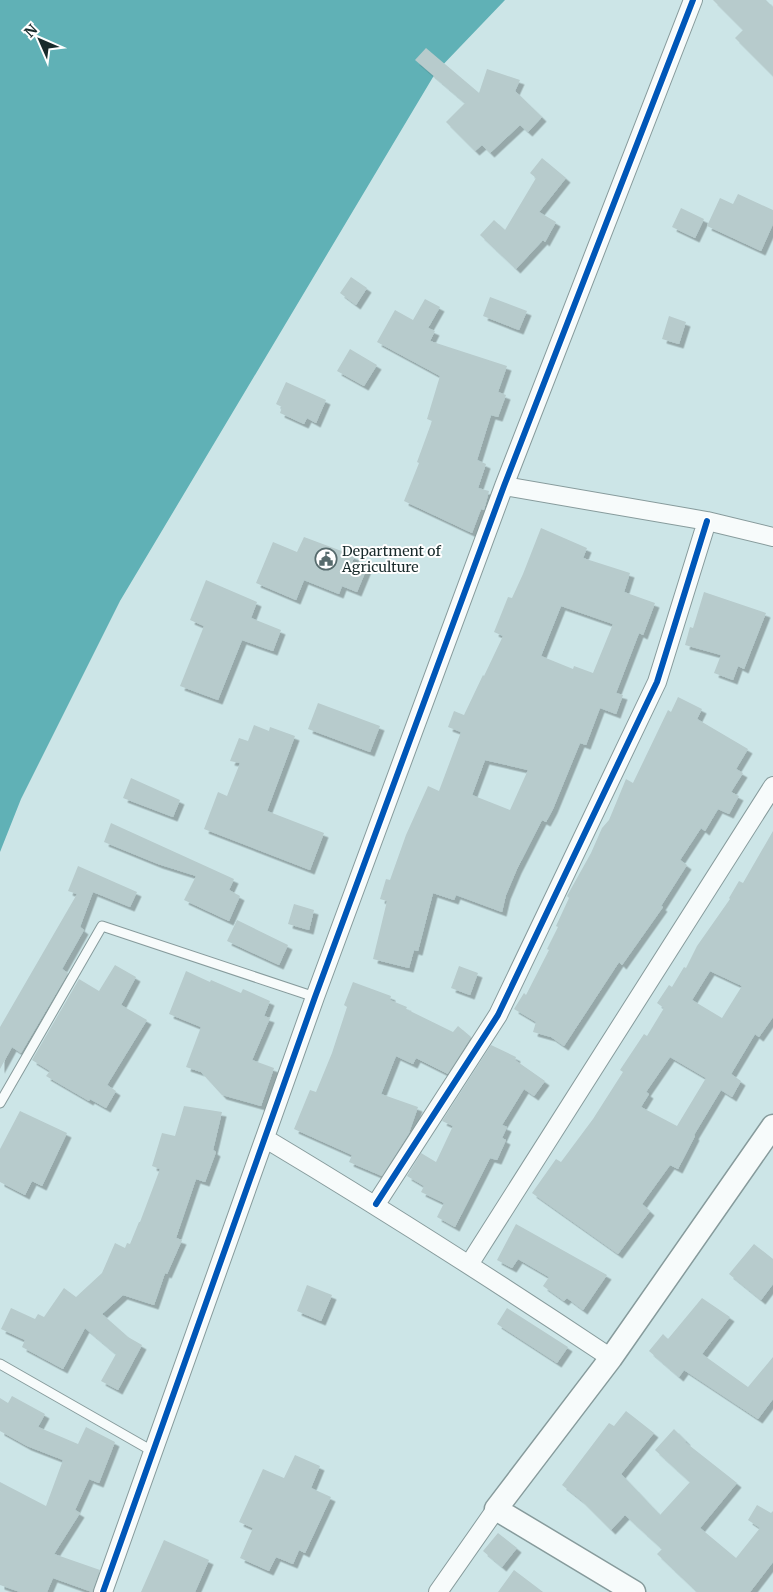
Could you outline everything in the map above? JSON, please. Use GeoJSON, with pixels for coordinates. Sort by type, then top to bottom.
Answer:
{"type":"FeatureCollection","features":[{"type":"Feature","properties":{"kind":"street"},"geometry":{"type":"LineString","coordinates":[[104,1592],[315,997],[504,486],[692,0]]}},
{"type":"Feature","properties":{"kind":"street"},"geometry":{"type":"LineString","coordinates":[[504,486],[707,521],[773,537]]}},
{"type":"Feature","properties":{"kind":"street"},"geometry":{"type":"LineString","coordinates":[[376,1204],[498,1015],[657,682],[707,521]]}},
{"type":"Feature","properties":{"kind":"street"},"geometry":{"type":"LineString","coordinates":[[470,1263],[773,786]]}},
{"type":"Feature","properties":{"kind":"street"},"geometry":{"type":"LineString","coordinates":[[438,1592],[496,1509],[610,1358],[773,1126]]}},
{"type":"Feature","properties":{"kind":"street"},"geometry":{"type":"LineString","coordinates":[[266,1139],[376,1204],[470,1263],[610,1358]]}},
{"type":"Feature","properties":{"kind":"street"},"geometry":{"type":"LineString","coordinates":[[496,1509],[634,1592]]}},
{"type":"Feature","properties":{"kind":"lane"},"geometry":{"type":"LineString","coordinates":[[0,1103],[102,926],[315,997]]}},
{"type":"Feature","properties":{"kind":"lane"},"geometry":{"type":"LineString","coordinates":[[0,1364],[154,1452]]}},
{"type":"Feature","properties":{"kind":"water"},"geometry":{"type":"Polygon","coordinates":[[[0,0],[505,0],[436,72],[120,601],[21,799],[0,852],[0,0]]]}},
{"type":"Feature","properties":{"kind":"building"},"geometry":{"type":"Polygon","coordinates":[[[713,0],[766,0],[773,7],[773,76],[735,38],[743,30],[713,0]]]}},
{"type":"Feature","properties":{"kind":"building"},"geometry":{"type":"Polygon","coordinates":[[[426,48],[479,93],[487,69],[520,80],[515,91],[542,117],[528,132],[520,125],[490,153],[482,145],[475,151],[446,122],[465,103],[415,60],[426,48]]]}},
{"type":"Feature","properties":{"kind":"building"},"geometry":{"type":"Polygon","coordinates":[[[542,158],[566,178],[539,212],[556,222],[545,242],[543,240],[516,269],[480,235],[494,220],[505,230],[536,178],[530,173],[542,158]]]}},
{"type":"Feature","properties":{"kind":"building"},"geometry":{"type":"Polygon","coordinates":[[[738,194],[773,210],[773,224],[761,251],[707,226],[720,198],[733,204],[738,194]]]}},
{"type":"Feature","properties":{"kind":"building"},"geometry":{"type":"Polygon","coordinates":[[[681,208],[704,219],[695,238],[672,227],[681,208]]]}},
{"type":"Feature","properties":{"kind":"building"},"geometry":{"type":"Polygon","coordinates":[[[351,277],[367,288],[356,305],[340,293],[351,277]]]}},
{"type":"Feature","properties":{"kind":"building"},"geometry":{"type":"Polygon","coordinates":[[[490,297],[527,311],[519,330],[483,316],[490,297]]]}},
{"type":"Feature","properties":{"kind":"building"},"geometry":{"type":"Polygon","coordinates":[[[425,299],[440,307],[428,328],[435,331],[430,341],[507,366],[498,392],[506,395],[498,417],[491,415],[477,460],[486,464],[478,488],[489,491],[484,510],[481,509],[472,533],[404,501],[419,463],[417,462],[432,421],[427,419],[440,376],[377,342],[395,310],[413,320],[425,299]]]}},
{"type":"Feature","properties":{"kind":"building"},"geometry":{"type":"Polygon","coordinates":[[[669,316],[686,322],[679,344],[662,339],[669,316]]]}},
{"type":"Feature","properties":{"kind":"building"},"geometry":{"type":"Polygon","coordinates":[[[350,349],[377,365],[364,386],[337,371],[350,349]]]}},
{"type":"Feature","properties":{"kind":"building"},"geometry":{"type":"Polygon","coordinates":[[[286,382],[326,400],[316,423],[307,418],[304,424],[280,413],[282,407],[276,404],[286,382]]]}},
{"type":"Feature","properties":{"kind":"building"},"geometry":{"type":"Polygon","coordinates":[[[541,528],[587,548],[583,558],[630,573],[624,592],[655,603],[643,635],[639,633],[616,693],[623,695],[616,714],[600,708],[586,745],[580,743],[553,809],[546,822],[542,820],[517,869],[506,895],[502,912],[456,895],[454,900],[433,893],[418,951],[414,950],[409,968],[373,959],[387,901],[380,899],[386,879],[390,880],[406,835],[428,786],[439,791],[461,732],[448,727],[454,711],[464,715],[484,676],[503,636],[494,632],[508,597],[512,598],[541,528]],[[561,606],[541,656],[573,669],[574,666],[593,673],[613,624],[561,606]],[[485,760],[472,795],[510,810],[528,770],[485,760]]]}},
{"type":"Feature","properties":{"kind":"building"},"geometry":{"type":"Polygon","coordinates":[[[304,537],[355,556],[352,562],[367,568],[357,592],[342,586],[339,594],[304,580],[296,600],[256,583],[273,542],[297,552],[304,537]]]}},
{"type":"Feature","properties":{"kind":"building"},"geometry":{"type":"Polygon","coordinates":[[[206,580],[257,602],[251,618],[281,630],[273,651],[242,640],[218,700],[180,686],[204,626],[190,620],[206,580]]]}},
{"type":"Feature","properties":{"kind":"building"},"geometry":{"type":"Polygon","coordinates":[[[704,592],[766,613],[744,669],[738,666],[733,680],[714,673],[721,655],[685,645],[690,627],[693,628],[704,592]]]}},
{"type":"Feature","properties":{"kind":"building"},"geometry":{"type":"Polygon","coordinates":[[[678,697],[702,709],[697,719],[748,749],[736,769],[743,773],[731,792],[739,796],[729,814],[718,809],[705,831],[701,828],[680,860],[687,865],[661,906],[663,907],[622,965],[619,962],[564,1046],[551,1037],[533,1032],[536,1022],[514,1009],[524,993],[526,995],[549,950],[547,949],[569,898],[567,896],[591,853],[602,828],[609,820],[626,779],[633,783],[668,710],[671,712],[678,697]]]}},
{"type":"Feature","properties":{"kind":"building"},"geometry":{"type":"Polygon","coordinates":[[[318,703],[380,726],[370,752],[308,729],[318,703]]]}},
{"type":"Feature","properties":{"kind":"building"},"geometry":{"type":"Polygon","coordinates":[[[254,725],[269,731],[270,727],[295,736],[267,811],[324,833],[310,870],[204,829],[218,792],[227,796],[240,763],[230,761],[239,738],[248,741],[254,725]]]}},
{"type":"Feature","properties":{"kind":"building"},"geometry":{"type":"Polygon","coordinates":[[[131,778],[180,800],[173,817],[123,798],[131,778]]]}},
{"type":"Feature","properties":{"kind":"building"},"geometry":{"type":"Polygon","coordinates":[[[111,823],[234,879],[229,890],[240,896],[229,921],[184,900],[196,876],[158,864],[104,842],[111,823]]]}},
{"type":"Feature","properties":{"kind":"building"},"geometry":{"type":"Polygon","coordinates":[[[773,831],[773,1017],[759,1037],[755,1034],[731,1074],[741,1081],[732,1097],[721,1090],[694,1135],[678,1169],[670,1165],[642,1204],[650,1211],[618,1254],[532,1193],[556,1159],[561,1162],[593,1119],[623,1072],[620,1070],[644,1034],[647,1036],[664,1008],[657,1003],[669,985],[672,987],[684,967],[686,968],[697,946],[730,899],[739,881],[743,883],[773,831]],[[710,971],[692,1000],[722,1018],[742,986],[710,971]],[[670,1057],[646,1092],[649,1094],[641,1107],[677,1126],[706,1078],[670,1057]]]}},
{"type":"Feature","properties":{"kind":"building"},"geometry":{"type":"Polygon","coordinates":[[[78,866],[137,892],[130,907],[93,892],[80,927],[84,930],[62,969],[68,973],[21,1053],[12,1047],[0,1069],[0,1027],[77,894],[68,891],[78,866]]]}},
{"type":"Feature","properties":{"kind":"building"},"geometry":{"type":"Polygon","coordinates":[[[294,904],[314,910],[309,930],[288,924],[294,904]]]}},
{"type":"Feature","properties":{"kind":"building"},"geometry":{"type":"Polygon","coordinates":[[[237,920],[288,945],[279,965],[227,941],[237,920]]]}},
{"type":"Feature","properties":{"kind":"building"},"geometry":{"type":"Polygon","coordinates":[[[115,965],[136,977],[121,1005],[147,1020],[107,1085],[116,1091],[106,1108],[90,1099],[89,1101],[46,1076],[50,1071],[32,1060],[79,979],[99,991],[115,965]]]}},
{"type":"Feature","properties":{"kind":"building"},"geometry":{"type":"Polygon","coordinates":[[[459,966],[478,973],[470,995],[451,988],[459,966]]]}},
{"type":"Feature","properties":{"kind":"building"},"geometry":{"type":"Polygon","coordinates":[[[186,971],[210,982],[211,980],[241,993],[243,989],[270,1001],[264,1016],[270,1018],[252,1060],[274,1068],[261,1106],[222,1095],[201,1072],[186,1067],[201,1027],[169,1014],[186,971]]]}},
{"type":"Feature","properties":{"kind":"building"},"geometry":{"type":"Polygon","coordinates":[[[353,982],[391,996],[390,1000],[453,1032],[458,1026],[471,1037],[448,1074],[416,1058],[413,1064],[396,1056],[381,1094],[418,1107],[409,1133],[382,1176],[349,1162],[352,1155],[294,1129],[310,1090],[316,1092],[332,1053],[347,1007],[344,1005],[353,982]]]}},
{"type":"Feature","properties":{"kind":"building"},"geometry":{"type":"Polygon","coordinates":[[[491,1045],[516,1057],[515,1060],[545,1081],[534,1096],[524,1089],[502,1125],[507,1127],[502,1138],[506,1140],[497,1160],[490,1158],[455,1227],[437,1217],[444,1203],[421,1192],[424,1186],[407,1176],[421,1153],[436,1162],[453,1126],[442,1121],[491,1045]]]}},
{"type":"Feature","properties":{"kind":"building"},"geometry":{"type":"Polygon","coordinates":[[[184,1106],[222,1112],[213,1150],[216,1152],[205,1182],[196,1179],[176,1238],[182,1240],[167,1274],[165,1273],[154,1305],[123,1295],[102,1314],[128,1337],[142,1345],[118,1390],[101,1381],[116,1354],[85,1328],[63,1369],[22,1347],[25,1340],[1,1329],[11,1308],[35,1319],[38,1314],[44,1317],[64,1288],[76,1297],[102,1273],[115,1243],[125,1248],[127,1243],[130,1244],[160,1169],[152,1166],[162,1133],[175,1136],[184,1106]]]}},
{"type":"Feature","properties":{"kind":"building"},"geometry":{"type":"Polygon","coordinates":[[[20,1111],[67,1133],[42,1186],[32,1181],[25,1195],[0,1182],[0,1149],[20,1111]]]}},
{"type":"Feature","properties":{"kind":"building"},"geometry":{"type":"Polygon","coordinates":[[[516,1224],[607,1275],[583,1310],[567,1298],[564,1301],[543,1286],[549,1277],[518,1259],[512,1268],[497,1260],[516,1224]]]}},
{"type":"Feature","properties":{"kind":"building"},"geometry":{"type":"Polygon","coordinates":[[[754,1244],[773,1259],[773,1284],[761,1300],[729,1274],[754,1244]]]}},
{"type":"Feature","properties":{"kind":"building"},"geometry":{"type":"Polygon","coordinates":[[[307,1285],[332,1295],[321,1321],[297,1311],[307,1285]]]}},
{"type":"Feature","properties":{"kind":"building"},"geometry":{"type":"Polygon","coordinates":[[[702,1298],[730,1317],[702,1354],[748,1387],[773,1357],[773,1399],[758,1419],[684,1370],[679,1377],[649,1351],[663,1334],[668,1339],[702,1298]]]}},
{"type":"Feature","properties":{"kind":"building"},"geometry":{"type":"Polygon","coordinates":[[[507,1308],[568,1347],[557,1363],[497,1324],[507,1308]]]}},
{"type":"Feature","properties":{"kind":"building"},"geometry":{"type":"Polygon","coordinates":[[[12,1396],[45,1414],[38,1427],[78,1444],[86,1427],[115,1442],[99,1483],[89,1479],[75,1510],[80,1513],[54,1554],[100,1570],[92,1592],[53,1578],[47,1592],[20,1592],[0,1585],[0,1482],[46,1506],[63,1460],[27,1446],[0,1431],[0,1398],[8,1403],[12,1396]]]}},
{"type":"Feature","properties":{"kind":"building"},"geometry":{"type":"Polygon","coordinates":[[[626,1411],[654,1433],[621,1474],[660,1515],[690,1482],[655,1450],[674,1429],[685,1442],[737,1483],[700,1528],[736,1558],[760,1528],[748,1520],[757,1505],[771,1513],[773,1511],[773,1562],[750,1592],[697,1592],[657,1554],[662,1549],[625,1515],[611,1530],[581,1500],[562,1485],[609,1423],[614,1426],[626,1411]]]}},
{"type":"Feature","properties":{"kind":"building"},"geometry":{"type":"Polygon","coordinates":[[[295,1455],[320,1466],[311,1488],[331,1497],[305,1553],[299,1550],[293,1564],[276,1557],[269,1571],[240,1558],[253,1528],[239,1522],[263,1469],[284,1478],[295,1455]]]}},
{"type":"Feature","properties":{"kind":"building"},"geometry":{"type":"Polygon","coordinates":[[[498,1533],[517,1548],[502,1567],[483,1551],[498,1533]]]}},
{"type":"Feature","properties":{"kind":"building"},"geometry":{"type":"Polygon","coordinates":[[[164,1540],[209,1560],[195,1592],[141,1592],[164,1540]]]}},
{"type":"Feature","properties":{"kind":"building"},"geometry":{"type":"Polygon","coordinates":[[[514,1570],[543,1592],[498,1592],[514,1570]]]}},
{"type":"Feature","properties":{"kind":"cycle path"},"geometry":{"type":"LineString","coordinates":[[103,1592],[315,997],[504,486],[693,0]]}},
{"type":"Feature","properties":{"kind":"cycle path"},"geometry":{"type":"LineString","coordinates":[[376,1204],[498,1015],[657,682],[707,521]]}},
{"type":"Feature","properties":{"kind":"place","name":"Department of Agriculture"},"geometry":{"type":"Point","coordinates":[326,559]}}]}
